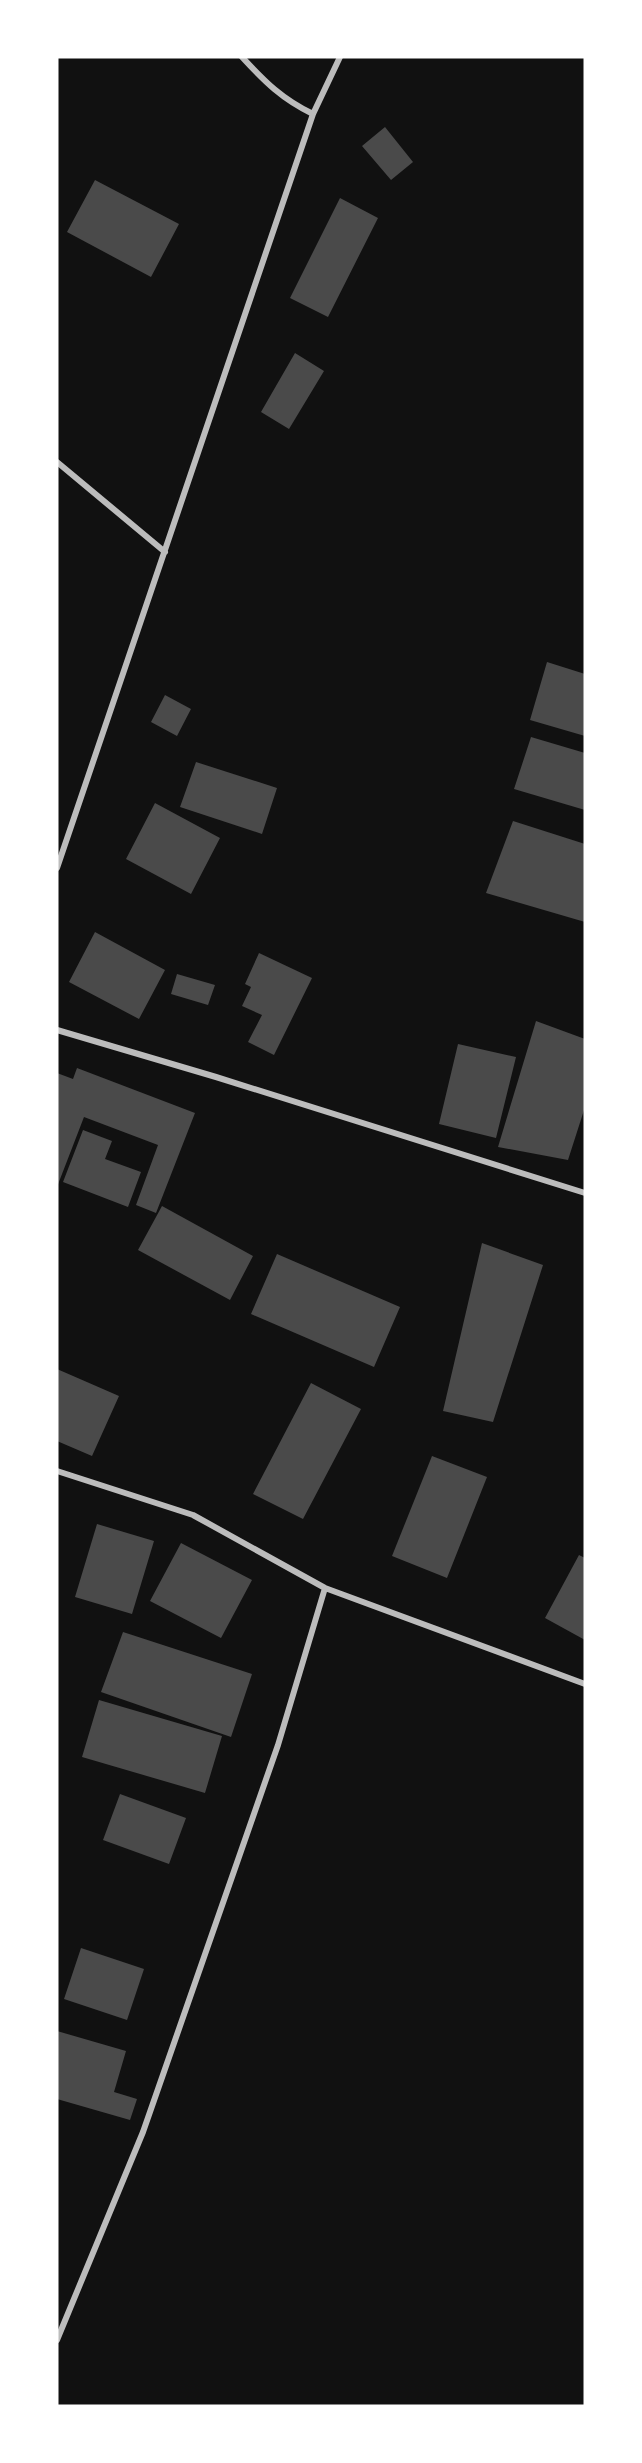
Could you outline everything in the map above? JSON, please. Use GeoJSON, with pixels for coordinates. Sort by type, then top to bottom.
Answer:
{"type":"FeatureCollection","features":[{"type":"Feature","properties":{"kind":"street"},"geometry":{"type":"LineString","coordinates":[[242,57],[274,91],[312,114]]}},
{"type":"Feature","properties":{"kind":"street"},"geometry":{"type":"LineString","coordinates":[[57,868],[312,114],[340,57]]}},
{"type":"Feature","properties":{"kind":"street"},"geometry":{"type":"LineString","coordinates":[[57,462],[165,552]]}},
{"type":"Feature","properties":{"kind":"street"},"geometry":{"type":"LineString","coordinates":[[57,1030],[216,1077],[585,1193]]}},
{"type":"Feature","properties":{"kind":"street"},"geometry":{"type":"LineString","coordinates":[[57,1471],[194,1515],[325,1588],[585,1684]]}},
{"type":"Feature","properties":{"kind":"street"},"geometry":{"type":"LineString","coordinates":[[57,2340],[147,2121],[278,1745],[325,1588]]}},
{"type":"Feature","properties":{"kind":"building"},"geometry":{"type":"Polygon","coordinates":[[[385,127],[413,162],[391,180],[362,146],[385,127]]]}},
{"type":"Feature","properties":{"kind":"building"},"geometry":{"type":"Polygon","coordinates":[[[95,180],[179,224],[151,277],[67,232],[95,180]]]}},
{"type":"Feature","properties":{"kind":"building"},"geometry":{"type":"Polygon","coordinates":[[[340,198],[378,218],[328,317],[290,298],[340,198]]]}},
{"type":"Feature","properties":{"kind":"building"},"geometry":{"type":"Polygon","coordinates":[[[295,353],[324,371],[289,429],[261,412],[295,353]]]}},
{"type":"Feature","properties":{"kind":"building"},"geometry":{"type":"Polygon","coordinates":[[[547,662],[585,674],[585,736],[530,720],[547,662]]]}},
{"type":"Feature","properties":{"kind":"building"},"geometry":{"type":"Polygon","coordinates":[[[165,695],[191,709],[177,736],[151,722],[165,695]]]}},
{"type":"Feature","properties":{"kind":"building"},"geometry":{"type":"Polygon","coordinates":[[[531,737],[585,753],[585,810],[514,789],[531,737]]]}},
{"type":"Feature","properties":{"kind":"building"},"geometry":{"type":"Polygon","coordinates":[[[196,762],[277,788],[262,834],[180,807],[196,762]]]}},
{"type":"Feature","properties":{"kind":"building"},"geometry":{"type":"Polygon","coordinates":[[[155,803],[220,838],[191,894],[126,859],[155,803]]]}},
{"type":"Feature","properties":{"kind":"building"},"geometry":{"type":"Polygon","coordinates":[[[513,821],[585,844],[585,922],[486,893],[513,821]]]}},
{"type":"Feature","properties":{"kind":"building"},"geometry":{"type":"Polygon","coordinates":[[[95,932],[165,970],[139,1019],[69,982],[95,932]]]}},
{"type":"Feature","properties":{"kind":"building"},"geometry":{"type":"Polygon","coordinates":[[[259,953],[312,978],[274,1055],[248,1042],[262,1015],[242,1006],[251,987],[245,984],[259,953]]]}},
{"type":"Feature","properties":{"kind":"building"},"geometry":{"type":"Polygon","coordinates":[[[177,974],[215,985],[208,1005],[171,994],[177,974]]]}},
{"type":"Feature","properties":{"kind":"building"},"geometry":{"type":"Polygon","coordinates":[[[536,1021],[585,1039],[585,1107],[568,1160],[498,1147],[536,1021]]]}},
{"type":"Feature","properties":{"kind":"building"},"geometry":{"type":"Polygon","coordinates":[[[458,1044],[516,1057],[496,1138],[439,1124],[458,1044]]]}},
{"type":"Feature","properties":{"kind":"building"},"geometry":{"type":"Polygon","coordinates":[[[77,1068],[195,1113],[156,1213],[136,1205],[158,1145],[84,1117],[57,1187],[57,1073],[73,1079],[77,1068]]]}},
{"type":"Feature","properties":{"kind":"building"},"geometry":{"type":"Polygon","coordinates":[[[83,1130],[112,1141],[105,1159],[141,1172],[128,1207],[63,1182],[83,1130]]]}},
{"type":"Feature","properties":{"kind":"building"},"geometry":{"type":"Polygon","coordinates":[[[162,1206],[253,1256],[230,1300],[138,1250],[162,1206]]]}},
{"type":"Feature","properties":{"kind":"building"},"geometry":{"type":"Polygon","coordinates":[[[482,1243],[543,1265],[493,1422],[443,1411],[482,1243]]]}},
{"type":"Feature","properties":{"kind":"building"},"geometry":{"type":"Polygon","coordinates":[[[277,1254],[400,1307],[374,1367],[251,1314],[277,1254]]]}},
{"type":"Feature","properties":{"kind":"building"},"geometry":{"type":"Polygon","coordinates":[[[57,1369],[119,1396],[92,1456],[57,1441],[57,1369]]]}},
{"type":"Feature","properties":{"kind":"building"},"geometry":{"type":"Polygon","coordinates":[[[311,1383],[361,1409],[303,1519],[253,1494],[311,1383]]]}},
{"type":"Feature","properties":{"kind":"building"},"geometry":{"type":"Polygon","coordinates":[[[432,1456],[487,1477],[447,1578],[392,1556],[432,1456]]]}},
{"type":"Feature","properties":{"kind":"building"},"geometry":{"type":"Polygon","coordinates":[[[97,1524],[154,1541],[132,1614],[75,1597],[97,1524]]]}},
{"type":"Feature","properties":{"kind":"building"},"geometry":{"type":"Polygon","coordinates":[[[181,1543],[252,1580],[221,1638],[150,1601],[181,1543]]]}},
{"type":"Feature","properties":{"kind":"building"},"geometry":{"type":"Polygon","coordinates":[[[579,1555],[585,1558],[585,1640],[545,1618],[579,1555]]]}},
{"type":"Feature","properties":{"kind":"building"},"geometry":{"type":"Polygon","coordinates":[[[123,1632],[252,1674],[231,1737],[101,1692],[123,1632]]]}},
{"type":"Feature","properties":{"kind":"building"},"geometry":{"type":"Polygon","coordinates":[[[99,1700],[222,1736],[205,1793],[82,1757],[99,1700]]]}},
{"type":"Feature","properties":{"kind":"building"},"geometry":{"type":"Polygon","coordinates":[[[120,1794],[186,1818],[169,1864],[103,1840],[120,1794]]]}},
{"type":"Feature","properties":{"kind":"building"},"geometry":{"type":"Polygon","coordinates":[[[81,1948],[144,1969],[127,2020],[64,1999],[81,1948]]]}},
{"type":"Feature","properties":{"kind":"building"},"geometry":{"type":"Polygon","coordinates":[[[57,2031],[126,2051],[114,2092],[137,2099],[130,2120],[57,2099],[57,2031]]]}}]}
